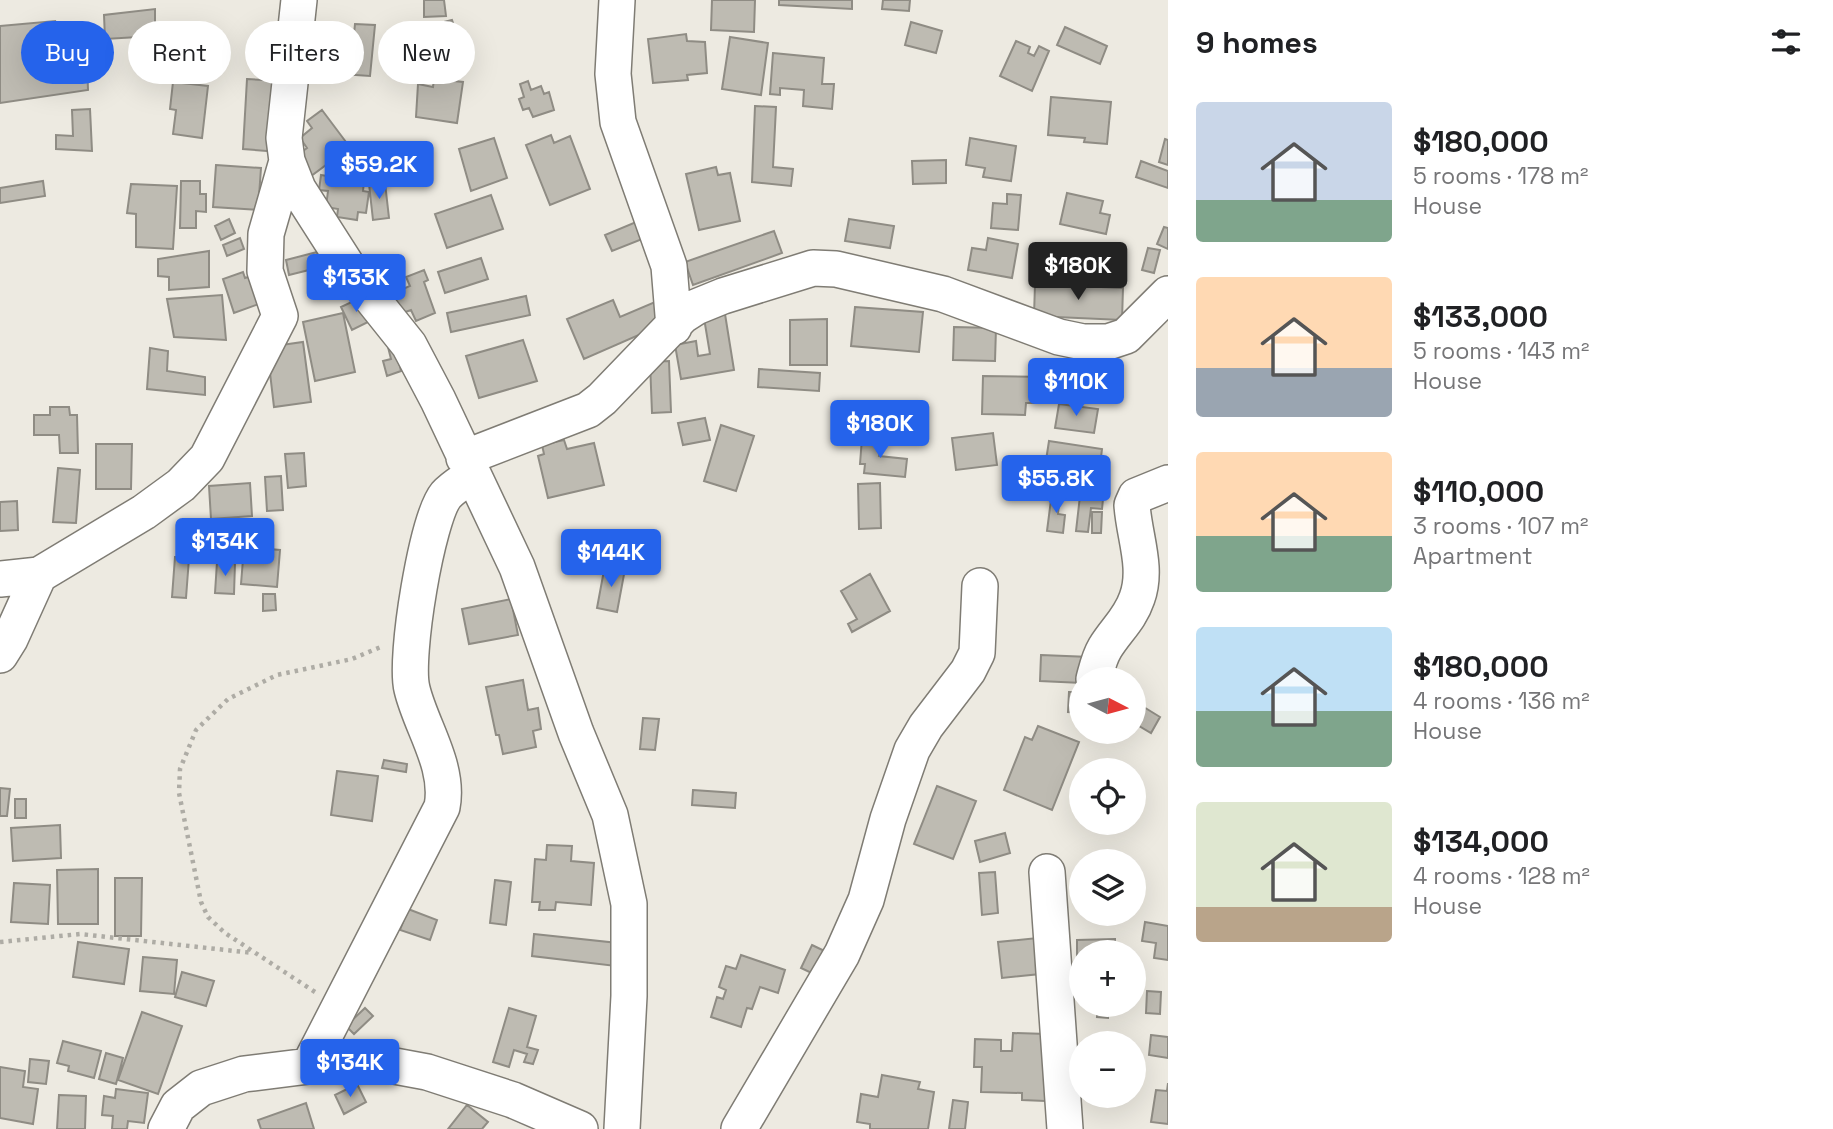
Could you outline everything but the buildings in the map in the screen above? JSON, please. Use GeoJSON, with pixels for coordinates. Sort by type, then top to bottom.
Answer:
{"type":"FeatureCollection","features":[{"type":"Feature","properties":{"kind":"street"},"geometry":{"type":"LineString","coordinates":[[299,0],[284,138],[287,162],[298,189],[353,275],[409,345],[438,400],[517,566],[572,721],[610,815],[629,904],[629,996],[622,1129]]}},
{"type":"Feature","properties":{"kind":"street"},"geometry":{"type":"LineString","coordinates":[[617,0],[613,74],[618,122],[669,265],[674,327]]}},
{"type":"Feature","properties":{"kind":"street"},"geometry":{"type":"LineString","coordinates":[[0,579],[39,575],[144,512],[181,485],[207,458],[280,316],[265,271],[266,234],[287,162]]}},
{"type":"Feature","properties":{"kind":"street"},"geometry":{"type":"LineString","coordinates":[[310,1066],[442,807],[442,774],[411,687],[409,665],[412,633],[431,530],[446,495],[468,467],[588,410],[674,327],[682,316],[696,307],[813,268],[836,269],[943,294],[1059,337],[1083,342],[1108,342],[1126,336],[1168,294]]}},
{"type":"Feature","properties":{"kind":"street"},"geometry":{"type":"LineString","coordinates":[[1097,667],[1106,646],[1127,621],[1138,597],[1142,571],[1132,505],[1136,496],[1168,483]]}},
{"type":"Feature","properties":{"kind":"street"},"geometry":{"type":"LineString","coordinates":[[0,655],[39,575]]}},
{"type":"Feature","properties":{"kind":"street"},"geometry":{"type":"LineString","coordinates":[[739,1129],[842,954],[866,900],[888,819],[912,750],[926,726],[968,671],[977,653],[980,586]]}},
{"type":"Feature","properties":{"kind":"street"},"geometry":{"type":"LineString","coordinates":[[1047,872],[1065,1129]]}},
{"type":"Feature","properties":{"kind":"street"},"geometry":{"type":"LineString","coordinates":[[166,1129],[178,1106],[201,1088],[244,1074],[373,1062],[427,1072],[513,1100],[580,1129]]}},
{"type":"Feature","properties":{"kind":"path"},"geometry":{"type":"LineString","coordinates":[[339,1008],[225,933],[208,917],[201,902],[179,793],[180,769],[196,730],[228,699],[276,676],[352,659],[412,633]]}},
{"type":"Feature","properties":{"kind":"path"},"geometry":{"type":"LineString","coordinates":[[0,942],[80,934],[256,953]]}}]}
